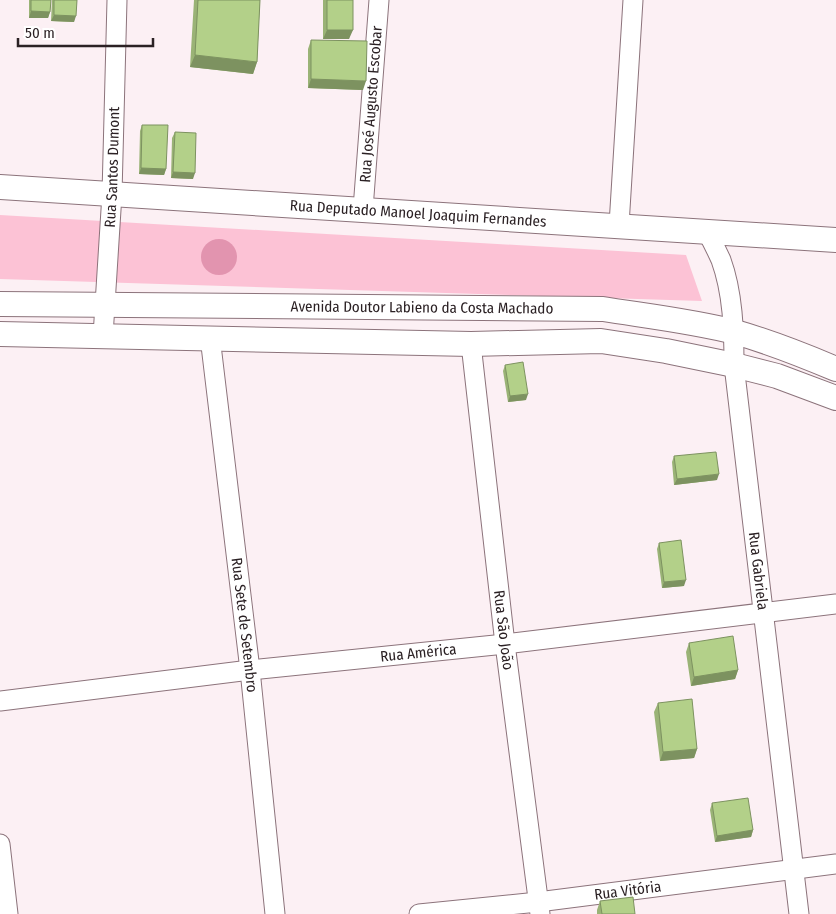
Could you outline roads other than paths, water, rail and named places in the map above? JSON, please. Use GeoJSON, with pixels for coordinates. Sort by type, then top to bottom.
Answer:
{"type":"FeatureCollection","features":[{"type":"Feature","properties":{"kind":"main road","name":"Rua Deputado Manoel Joaquim Fernandes"},"geometry":{"type":"LineString","coordinates":[[0,187],[836,240]]}},
{"type":"Feature","properties":{"kind":"main road","name":"Avenida Doutor Labieno da Costa Machado"},"geometry":{"type":"LineString","coordinates":[[0,304],[603,309],[734,332],[790,350],[836,368]]}},
{"type":"Feature","properties":{"kind":"main road","name":"Avenida Doutor Labieno da Costa Machado"},"geometry":{"type":"LineString","coordinates":[[0,334],[471,344],[601,342],[666,351],[777,376],[836,398]]}},
{"type":"Feature","properties":{"kind":"street","name":"Rua Santos Dumont"},"geometry":{"type":"LineString","coordinates":[[103,336],[112,194],[117,0]]}},
{"type":"Feature","properties":{"kind":"street","name":"Rua José Augusto Escobar"},"geometry":{"type":"LineString","coordinates":[[363,210],[379,0]]}},
{"type":"Feature","properties":{"kind":"street"},"geometry":{"type":"LineString","coordinates":[[619,225],[633,0]]}},
{"type":"Feature","properties":{"kind":"street","name":"Rua Gabriela"},"geometry":{"type":"LineString","coordinates":[[707,232],[721,261],[730,298],[734,332],[734,366],[765,612],[799,914]]}},
{"type":"Feature","properties":{"kind":"street","name":"Rua Sete de Setembro"},"geometry":{"type":"LineString","coordinates":[[210,337],[250,670],[275,914]]}},
{"type":"Feature","properties":{"kind":"street","name":"Rua São João"},"geometry":{"type":"LineString","coordinates":[[471,344],[505,644],[539,908]]}},
{"type":"Feature","properties":{"kind":"street","name":"Rua América"},"geometry":{"type":"LineString","coordinates":[[0,702],[250,670],[505,644],[836,604]]}},
{"type":"Feature","properties":{"kind":"street"},"geometry":{"type":"LineString","coordinates":[[0,844],[8,914]]}},
{"type":"Feature","properties":{"kind":"street","name":"Rua Vitória"},"geometry":{"type":"LineString","coordinates":[[419,914],[539,908],[836,864]]}}]}
